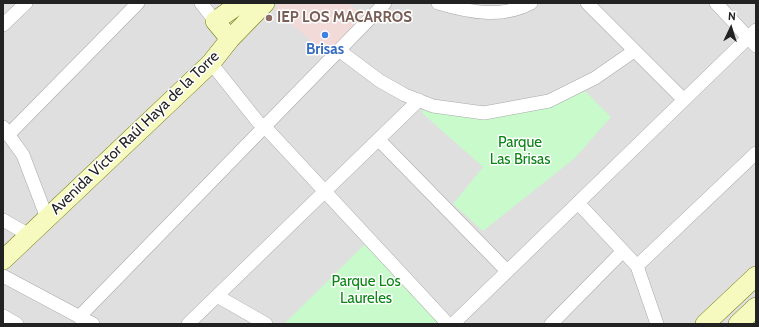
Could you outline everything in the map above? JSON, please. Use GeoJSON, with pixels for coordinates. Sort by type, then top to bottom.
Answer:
{"type":"FeatureCollection","features":[{"type":"Feature","properties":{"kind":"street"},"geometry":{"type":"LineString","coordinates":[[4,22],[26,3]]}},
{"type":"Feature","properties":{"kind":"street"},"geometry":{"type":"LineString","coordinates":[[47,218],[23,155],[6,131],[138,3]]}},
{"type":"Feature","properties":{"kind":"street"},"geometry":{"type":"LineString","coordinates":[[201,3],[230,39]]}},
{"type":"Feature","properties":{"kind":"street"},"geometry":{"type":"LineString","coordinates":[[215,21],[241,3]]}},
{"type":"Feature","properties":{"kind":"street","name":"Avenida Víctor Raúl Haya de la Torre"},"geometry":{"type":"LineString","coordinates":[[3,260],[211,63],[230,39],[265,3]]}},
{"type":"Feature","properties":{"kind":"street"},"geometry":{"type":"LineString","coordinates":[[79,317],[340,51],[385,3]]}},
{"type":"Feature","properties":{"kind":"street"},"geometry":{"type":"LineString","coordinates":[[438,3],[481,13],[504,12],[531,3]]}},
{"type":"Feature","properties":{"kind":"street"},"geometry":{"type":"LineString","coordinates":[[587,3],[684,100]]}},
{"type":"Feature","properties":{"kind":"street"},"geometry":{"type":"LineString","coordinates":[[453,324],[579,204],[684,100],[753,38],[716,3]]}},
{"type":"Feature","properties":{"kind":"street"},"geometry":{"type":"LineString","coordinates":[[340,51],[380,81],[405,95],[434,106],[484,113],[548,101],[595,78],[634,51]]}},
{"type":"Feature","properties":{"kind":"street"},"geometry":{"type":"LineString","coordinates":[[211,63],[258,122],[265,127],[448,324]]}},
{"type":"Feature","properties":{"kind":"street"},"geometry":{"type":"LineString","coordinates":[[188,324],[419,100]]}},
{"type":"Feature","properties":{"kind":"street"},"geometry":{"type":"LineString","coordinates":[[379,140],[507,271]]}},
{"type":"Feature","properties":{"kind":"street"},"geometry":{"type":"LineString","coordinates":[[637,266],[756,153]]}},
{"type":"Feature","properties":{"kind":"street"},"geometry":{"type":"LineString","coordinates":[[579,204],[637,266],[656,324]]}},
{"type":"Feature","properties":{"kind":"street"},"geometry":{"type":"LineString","coordinates":[[3,220],[29,235]]}},
{"type":"Feature","properties":{"kind":"street"},"geometry":{"type":"LineString","coordinates":[[551,324],[623,252]]}},
{"type":"Feature","properties":{"kind":"street"},"geometry":{"type":"LineString","coordinates":[[3,276],[93,324]]}},
{"type":"Feature","properties":{"kind":"street"},"geometry":{"type":"LineString","coordinates":[[708,323],[756,276]]}},
{"type":"Feature","properties":{"kind":"street"},"geometry":{"type":"LineString","coordinates":[[217,296],[266,324]]}},
{"type":"Feature","properties":{"kind":"street"},"geometry":{"type":"LineString","coordinates":[[738,324],[756,307]]}},
{"type":"Feature","properties":{"kind":"street"},"geometry":{"type":"LineString","coordinates":[[3,316],[17,324]]}},
{"type":"Feature","properties":{"kind":"shaded area"},"geometry":{"type":"Polygon","coordinates":[[[3,3],[756,3],[756,324],[3,324],[3,3]]]}},
{"type":"Feature","properties":{"kind":"shaded area","name":"Brisas"},"geometry":{"type":"Polygon","coordinates":[[[280,3],[348,3],[363,15],[327,54],[275,10],[280,3]]]}},
{"type":"Feature","properties":{"kind":"green space","name":"Parque Las Brisas"},"geometry":{"type":"Polygon","coordinates":[[[583,89],[611,117],[575,158],[483,231],[453,204],[483,167],[422,113],[424,108],[484,117],[583,89]]]}},
{"type":"Feature","properties":{"kind":"green space","name":"Parque Los Laureles"},"geometry":{"type":"Polygon","coordinates":[[[366,243],[443,324],[284,324],[366,243]]]}},
{"type":"Feature","properties":{"kind":"place","name":"IEP LOS MACARROS"},"geometry":{"type":"Point","coordinates":[269,18]}},
{"type":"Feature","properties":{"kind":"place","name":"Brisas"},"geometry":{"type":"Point","coordinates":[325,35]}}]}
